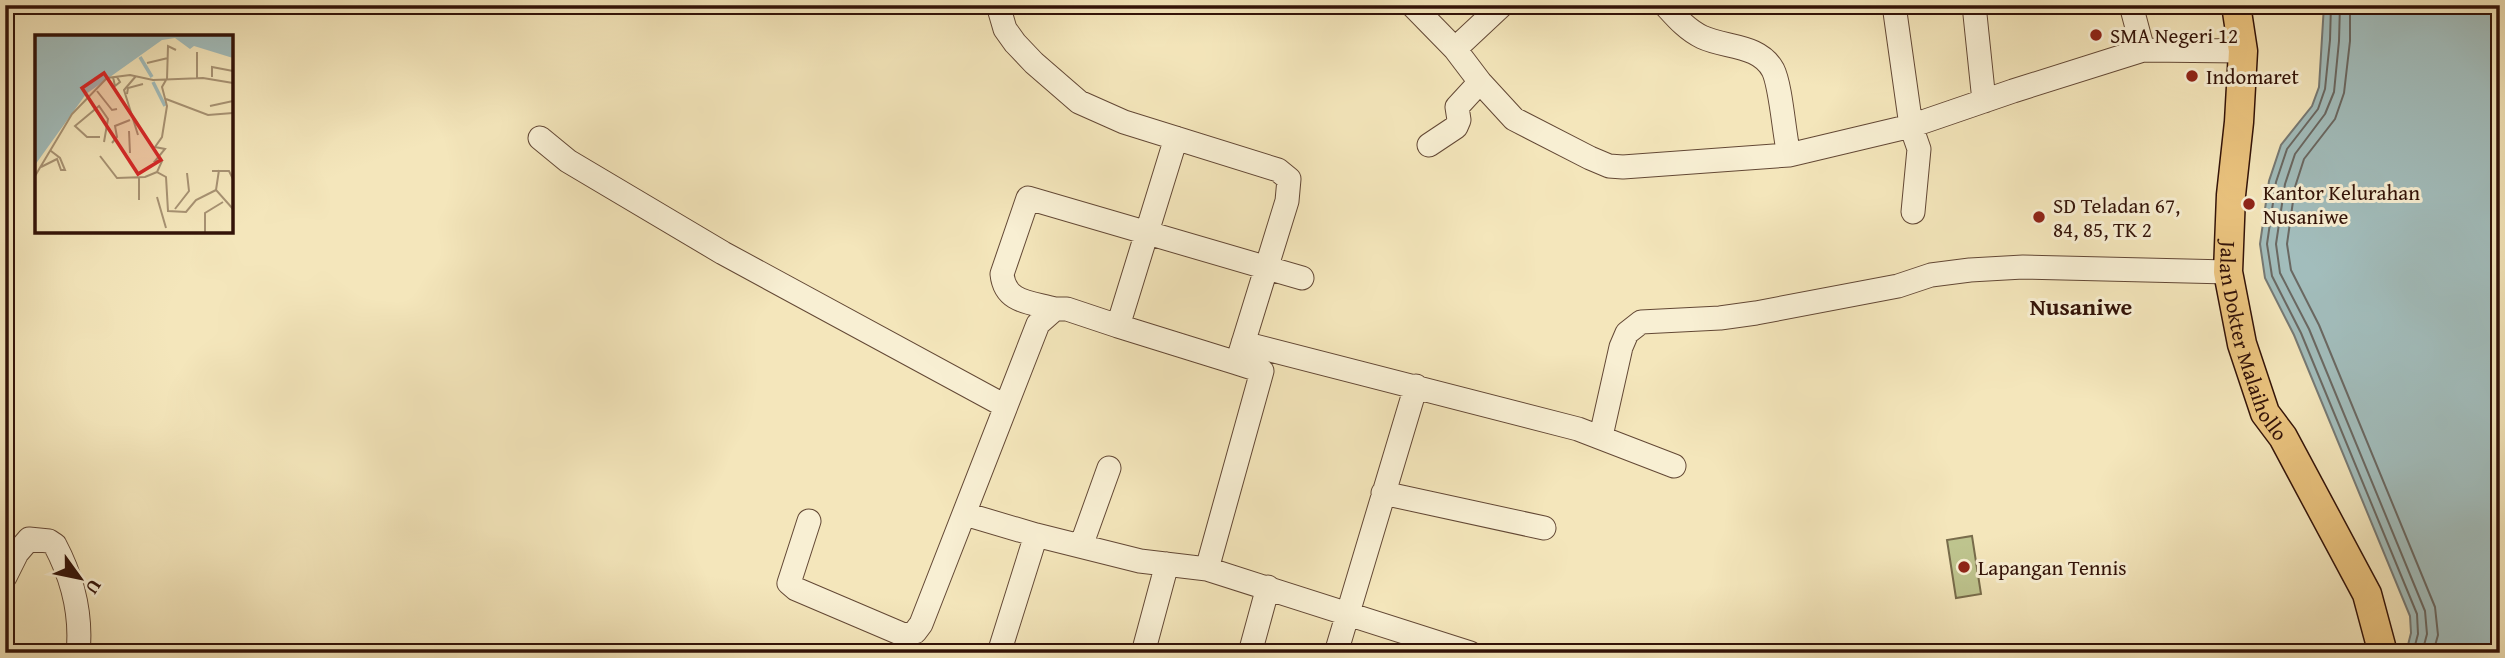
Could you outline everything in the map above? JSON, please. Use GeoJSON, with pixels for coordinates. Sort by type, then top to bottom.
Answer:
{"type":"FeatureCollection","features":[{"type":"Feature","properties":{"kind":"main road","name":"Jalan Dokter Malaihollo"},"geometry":{"type":"LineString","coordinates":[[2236,5],[2243,51],[2231,195],[2228,272],[2242,344],[2265,413],[2283,437],[2367,594],[2381,646],[2378,653]]}},
{"type":"Feature","properties":{"kind":"street"},"geometry":{"type":"LineString","coordinates":[[998,5],[1004,29],[1015,43],[1079,102],[1124,122],[1278,170],[1289,179],[1287,201],[1240,353]]}},
{"type":"Feature","properties":{"kind":"street"},"geometry":{"type":"LineString","coordinates":[[1412,5],[1514,119],[1609,166],[1651,167],[1789,155],[1911,126],[1984,100],[2143,51],[2243,51]]}},
{"type":"Feature","properties":{"kind":"street"},"geometry":{"type":"LineString","coordinates":[[1455,50],[1502,5]]}},
{"type":"Feature","properties":{"kind":"street"},"geometry":{"type":"LineString","coordinates":[[1665,5],[1691,31],[1704,38],[1749,50],[1772,68],[1777,82],[1789,155]]}},
{"type":"Feature","properties":{"kind":"street"},"geometry":{"type":"LineString","coordinates":[[1894,5],[1911,126],[1919,149],[1913,212]]}},
{"type":"Feature","properties":{"kind":"street"},"geometry":{"type":"LineString","coordinates":[[1974,5],[1984,100]]}},
{"type":"Feature","properties":{"kind":"street"},"geometry":{"type":"LineString","coordinates":[[2131,5],[2143,51]]}},
{"type":"Feature","properties":{"kind":"street"},"geometry":{"type":"LineString","coordinates":[[1429,145],[1456,127],[1459,120],[1457,107],[1480,82]]}},
{"type":"Feature","properties":{"kind":"street"},"geometry":{"type":"LineString","coordinates":[[541,138],[568,161],[723,253],[1005,406]]}},
{"type":"Feature","properties":{"kind":"street"},"geometry":{"type":"LineString","coordinates":[[1118,326],[1176,138]]}},
{"type":"Feature","properties":{"kind":"street"},"geometry":{"type":"LineString","coordinates":[[1302,278],[1028,198],[1002,274],[1003,287],[1011,296],[1055,309],[1067,309],[1118,326],[1265,360],[1416,386],[1601,436],[1674,466]]}},
{"type":"Feature","properties":{"kind":"street"},"geometry":{"type":"LineString","coordinates":[[1601,436],[1621,347],[1628,333],[1641,321],[1720,318],[1756,313],[1898,286],[1931,275],[1970,270],[2023,267],[2228,272]]}},
{"type":"Feature","properties":{"kind":"street"},"geometry":{"type":"LineString","coordinates":[[809,521],[789,583],[796,589],[904,635],[915,632],[922,624],[1038,324],[1055,309]]}},
{"type":"Feature","properties":{"kind":"street"},"geometry":{"type":"LineString","coordinates":[[1208,569],[1265,360]]}},
{"type":"Feature","properties":{"kind":"street"},"geometry":{"type":"LineString","coordinates":[[1336,653],[1416,386]]}},
{"type":"Feature","properties":{"kind":"street"},"geometry":{"type":"LineString","coordinates":[[1081,546],[1109,468]]}},
{"type":"Feature","properties":{"kind":"street"},"geometry":{"type":"LineString","coordinates":[[1383,493],[1544,528]]}},
{"type":"Feature","properties":{"kind":"street"},"geometry":{"type":"LineString","coordinates":[[965,514],[1139,561],[1208,569],[1470,653]]}},
{"type":"Feature","properties":{"kind":"street"},"geometry":{"type":"LineString","coordinates":[[999,653],[1036,535]]}},
{"type":"Feature","properties":{"kind":"street"},"geometry":{"type":"LineString","coordinates":[[5,577],[18,552],[29,540],[49,541],[55,545],[74,588],[79,618],[78,653]]}},
{"type":"Feature","properties":{"kind":"street"},"geometry":{"type":"LineString","coordinates":[[1143,653],[1167,564]]}},
{"type":"Feature","properties":{"kind":"street"},"geometry":{"type":"LineString","coordinates":[[1250,653],[1268,587]]}},
{"type":"Feature","properties":{"kind":"green space","name":"Lapangan Tennis"},"geometry":{"type":"Polygon","coordinates":[[[1972,536],[1981,594],[1956,598],[1947,540],[1972,536]]]}},
{"type":"Feature","properties":{"kind":"water"},"geometry":{"type":"Polygon","coordinates":[[[2324,5],[2500,5],[2500,653],[2406,653],[2411,633],[2410,616],[2294,335],[2265,278],[2260,244],[2269,181],[2281,145],[2312,106],[2319,87],[2324,5]]]}},
{"type":"Feature","properties":{"kind":"place","name":"SMA Negeri 12"},"geometry":{"type":"Point","coordinates":[2096,35]}},
{"type":"Feature","properties":{"kind":"place","name":"Indomaret"},"geometry":{"type":"Point","coordinates":[2192,76]}},
{"type":"Feature","properties":{"kind":"place","name":"Kantor Kelurahan Nusaniwe"},"geometry":{"type":"Point","coordinates":[2249,204]}},
{"type":"Feature","properties":{"kind":"place","name":"SD Teladan 67, 84, 85, TK 2"},"geometry":{"type":"Point","coordinates":[2039,217]}},
{"type":"Feature","properties":{"kind":"place","name":"Lapangan Tennis"},"geometry":{"type":"Point","coordinates":[1964,567]}},
{"type":"Feature","properties":{"kind":"district","name":"Nusaniwe"},"geometry":{"type":"Point","coordinates":[2081,306]}}]}
